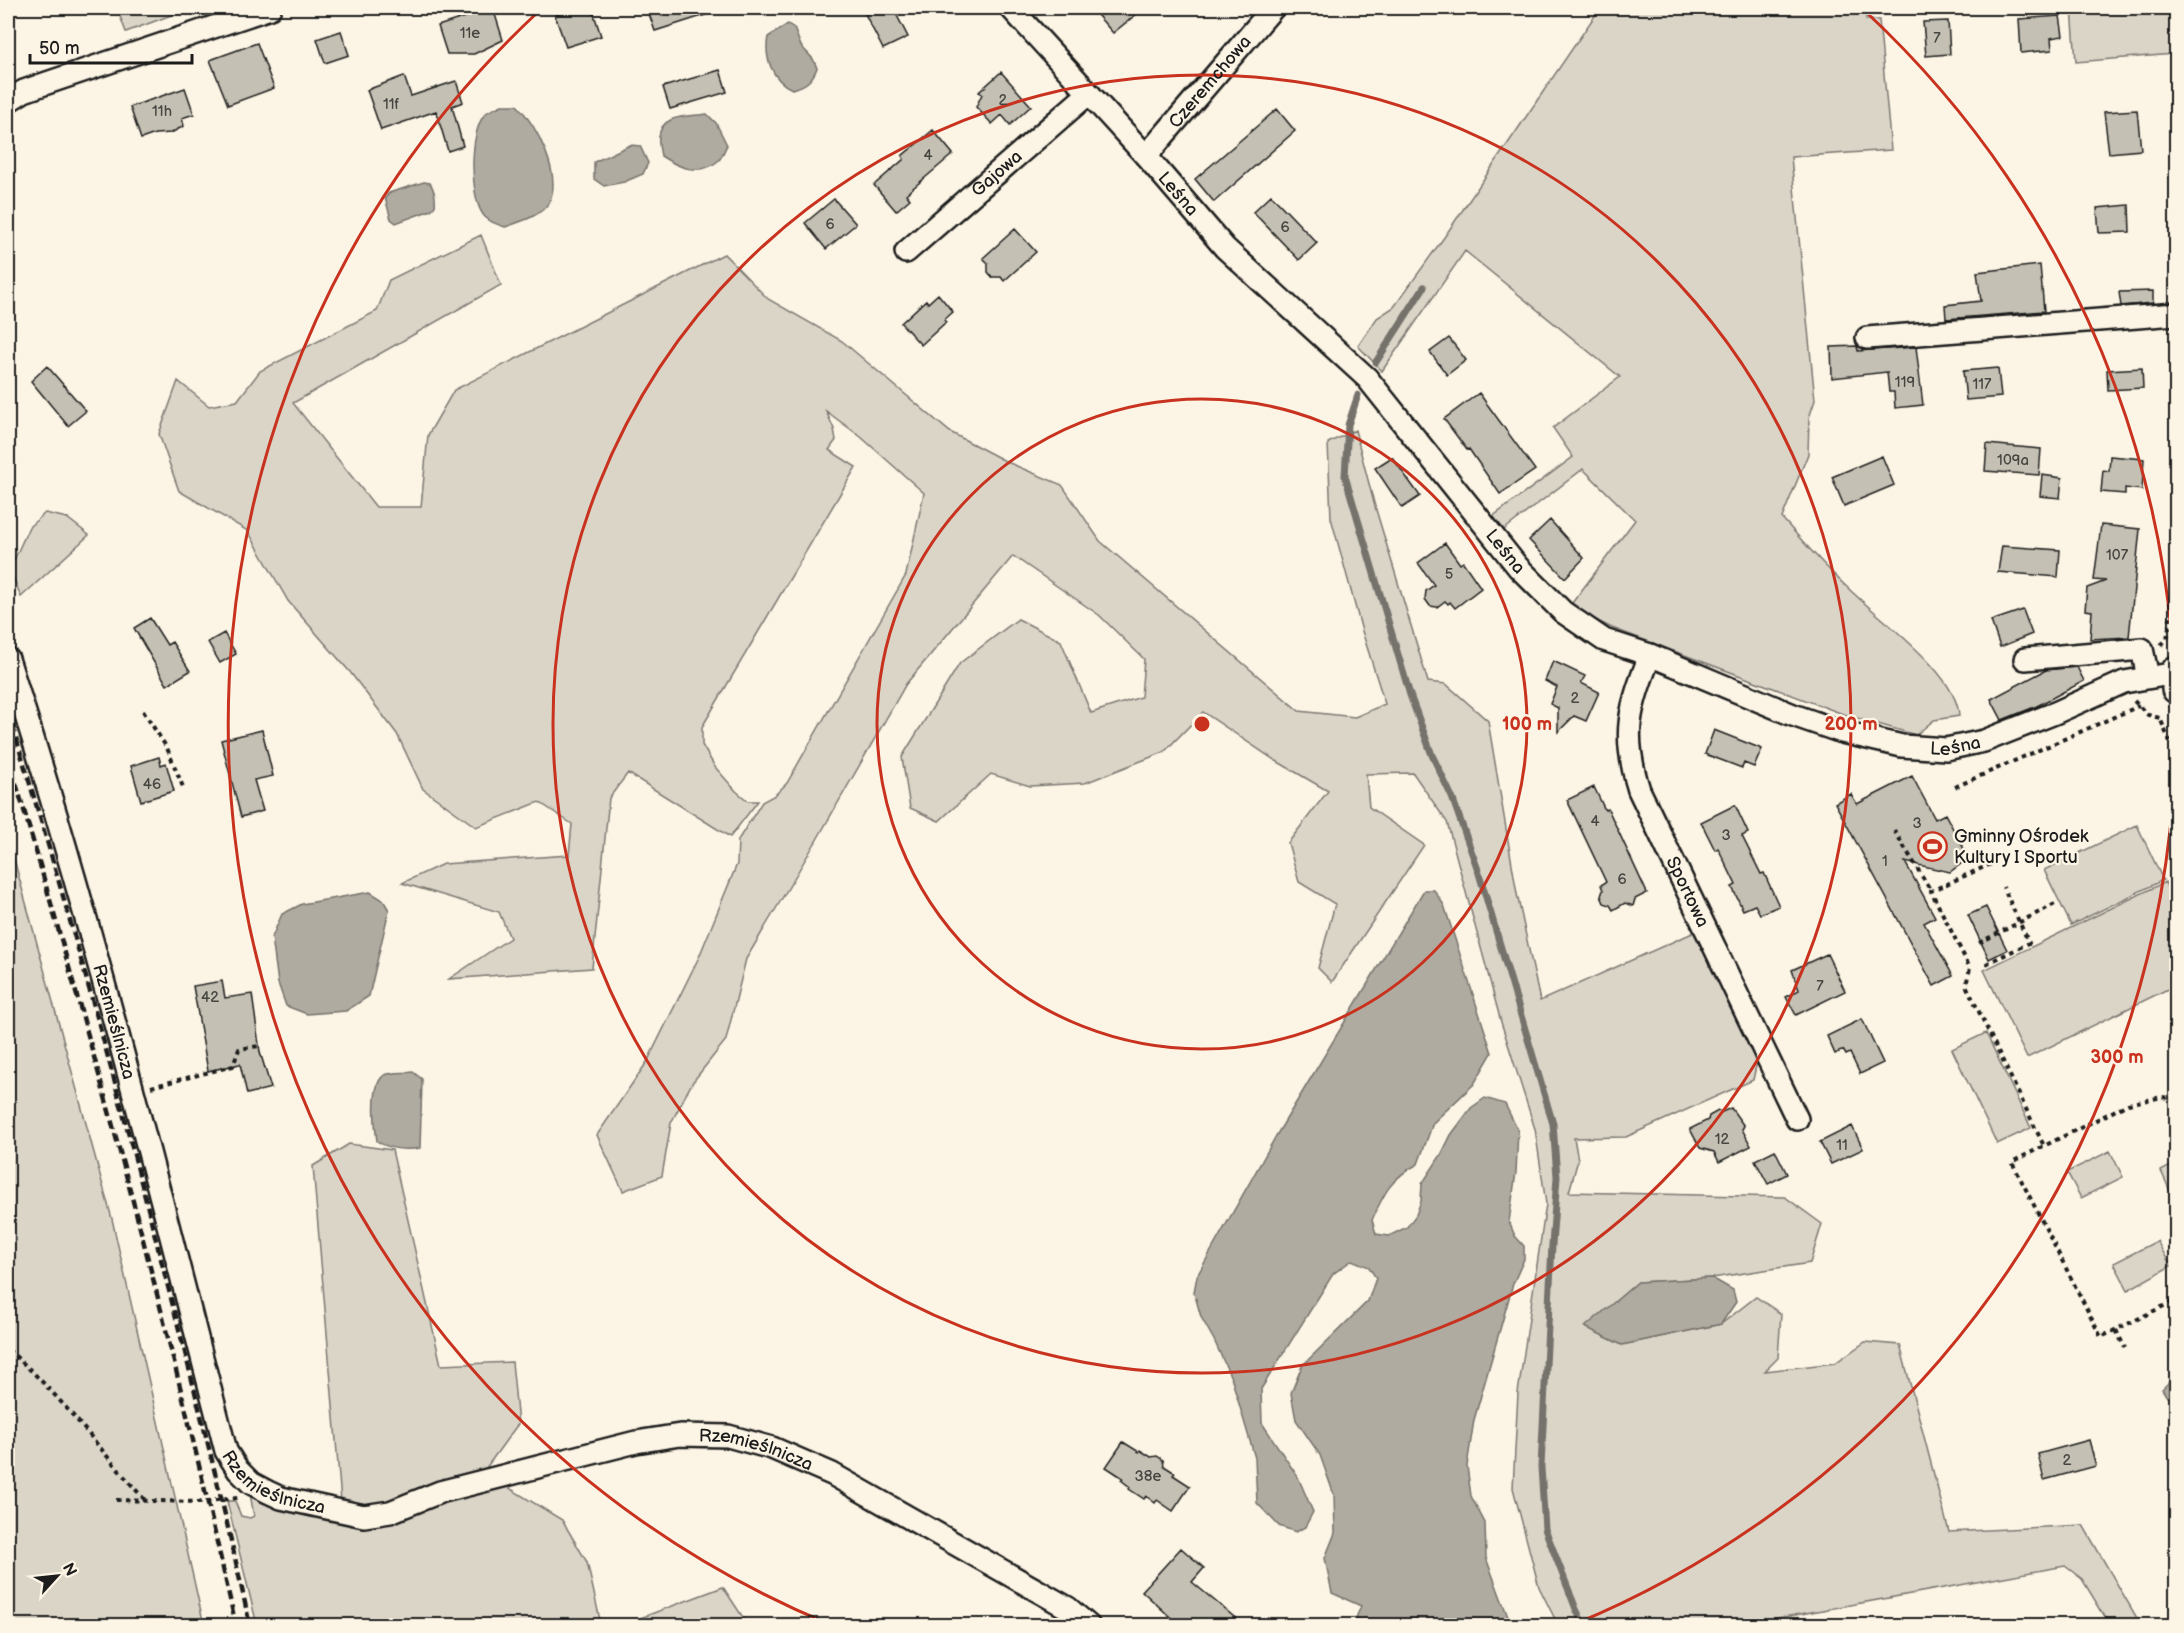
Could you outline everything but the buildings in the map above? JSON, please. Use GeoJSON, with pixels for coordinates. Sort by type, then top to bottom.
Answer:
{"type":"FeatureCollection","features":[{"type":"Feature","properties":{"kind":"main road"},"geometry":{"type":"LineString","coordinates":[[2176,672],[2176,689]]}},
{"type":"Feature","properties":{"kind":"street"},"geometry":{"type":"LineString","coordinates":[[8,101],[24,91],[270,8]]}},
{"type":"Feature","properties":{"kind":"street","name":"Leśna"},"geometry":{"type":"LineString","coordinates":[[1011,8],[1146,156],[1225,248],[1367,378],[1518,567],[1543,594],[1563,612],[1604,640],[1650,655],[1793,715],[1842,732],[1902,746],[1946,749],[1984,741],[2124,682],[2176,672]]}},
{"type":"Feature","properties":{"kind":"street","name":"Czeremchowa"},"geometry":{"type":"LineString","coordinates":[[1146,156],[1274,8]]}},
{"type":"Feature","properties":{"kind":"street","name":"Gajowa"},"geometry":{"type":"LineString","coordinates":[[906,252],[1088,94]]}},
{"type":"Feature","properties":{"kind":"street"},"geometry":{"type":"LineString","coordinates":[[1867,338],[2176,314]]}},
{"type":"Feature","properties":{"kind":"street"},"geometry":{"type":"LineString","coordinates":[[2025,658],[2142,649],[2148,677]]}},
{"type":"Feature","properties":{"kind":"street","name":"Sportowa"},"geometry":{"type":"LineString","coordinates":[[1650,655],[1631,706],[1628,736],[1631,765],[1639,790],[1797,1119]]}},
{"type":"Feature","properties":{"kind":"street","name":"Rzemieślnicza"},"geometry":{"type":"LineString","coordinates":[[8,659],[42,766],[134,1091],[226,1451],[238,1470],[251,1483],[281,1498],[363,1516],[390,1512],[440,1492],[636,1442],[680,1435],[728,1436],[772,1448],[832,1474],[1068,1608],[1089,1626]]}},
{"type":"Feature","properties":{"kind":"path"},"geometry":{"type":"LineString","coordinates":[[1955,788],[2139,706]]}},
{"type":"Feature","properties":{"kind":"path"},"geometry":{"type":"LineString","coordinates":[[143,711],[167,748],[183,787]]}},
{"type":"Feature","properties":{"kind":"path"},"geometry":{"type":"LineString","coordinates":[[1894,830],[1931,891],[1970,968],[1966,985],[2044,1146]]}},
{"type":"Feature","properties":{"kind":"path"},"geometry":{"type":"LineString","coordinates":[[1931,891],[1991,864]]}},
{"type":"Feature","properties":{"kind":"path"},"geometry":{"type":"LineString","coordinates":[[1986,964],[2029,943],[2003,887]]}},
{"type":"Feature","properties":{"kind":"path"},"geometry":{"type":"LineString","coordinates":[[1979,943],[2057,903]]}},
{"type":"Feature","properties":{"kind":"path"},"geometry":{"type":"LineString","coordinates":[[134,1091],[233,1066],[239,1049],[259,1046]]}},
{"type":"Feature","properties":{"kind":"path"},"geometry":{"type":"LineString","coordinates":[[2176,1100],[2162,1097],[2128,1104],[2012,1162],[2101,1337],[2176,1300]]}},
{"type":"Feature","properties":{"kind":"path"},"geometry":{"type":"LineString","coordinates":[[2116,1330],[2125,1348]]}},
{"type":"Feature","properties":{"kind":"path"},"geometry":{"type":"LineString","coordinates":[[8,1350],[87,1431],[113,1465],[146,1501]]}},
{"type":"Feature","properties":{"kind":"path"},"geometry":{"type":"LineString","coordinates":[[116,1500],[198,1502],[268,1492]]}},
{"type":"Feature","properties":{"kind":"shaded area"},"geometry":{"type":"Polygon","coordinates":[[[117,8],[190,8],[126,32],[117,8]]]}},
{"type":"Feature","properties":{"kind":"shaded area"},"geometry":{"type":"Polygon","coordinates":[[[1600,8],[1865,8],[1866,20],[1879,20],[1891,150],[1791,157],[1815,400],[1809,418],[1808,454],[1782,518],[1840,581],[1931,665],[1955,700],[1959,716],[1934,720],[1916,735],[1843,714],[1612,628],[1569,607],[1635,520],[1583,469],[1501,532],[1492,517],[1573,457],[1553,428],[1620,377],[1465,251],[1382,371],[1358,346],[1377,318],[1394,307],[1445,236],[1600,8]]]}},
{"type":"Feature","properties":{"kind":"shaded area"},"geometry":{"type":"Polygon","coordinates":[[[2072,8],[2170,8],[2174,54],[2076,62],[2072,8]]]}},
{"type":"Feature","properties":{"kind":"shaded area"},"geometry":{"type":"Polygon","coordinates":[[[788,24],[794,28],[801,46],[813,59],[817,68],[807,82],[792,89],[779,80],[771,67],[767,52],[768,37],[788,24]]]}},
{"type":"Feature","properties":{"kind":"shaded area"},"geometry":{"type":"Polygon","coordinates":[[[502,105],[517,105],[532,125],[545,151],[553,178],[552,191],[546,207],[530,218],[505,227],[489,221],[482,213],[473,178],[474,148],[480,123],[485,114],[502,105]]]}},
{"type":"Feature","properties":{"kind":"shaded area"},"geometry":{"type":"Polygon","coordinates":[[[707,114],[716,123],[727,145],[718,161],[703,169],[689,169],[661,156],[659,137],[665,124],[677,118],[707,114]]]}},
{"type":"Feature","properties":{"kind":"shaded area"},"geometry":{"type":"Polygon","coordinates":[[[630,145],[640,146],[648,163],[643,174],[624,182],[604,186],[594,179],[594,162],[630,145]]]}},
{"type":"Feature","properties":{"kind":"shaded area"},"geometry":{"type":"Polygon","coordinates":[[[424,182],[430,183],[433,189],[435,206],[431,210],[396,223],[391,219],[385,198],[389,193],[424,182]]]}},
{"type":"Feature","properties":{"kind":"shaded area"},"geometry":{"type":"Polygon","coordinates":[[[481,235],[501,285],[293,403],[376,507],[421,507],[428,435],[454,390],[724,254],[768,299],[842,341],[950,432],[1007,462],[1062,485],[1100,541],[1299,711],[1355,717],[1385,704],[1331,518],[1328,443],[1355,430],[1374,503],[1428,682],[1446,684],[1488,721],[1517,894],[1540,1001],[1697,931],[1758,1057],[1753,1080],[1626,1137],[1574,1138],[1578,1160],[1569,1192],[1785,1197],[1822,1224],[1810,1263],[1712,1278],[1638,1282],[1586,1327],[1622,1345],[1721,1324],[1756,1297],[1781,1314],[1778,1358],[1765,1371],[1835,1363],[1865,1342],[1900,1345],[1949,1532],[2083,1525],[2141,1625],[2110,1625],[2082,1579],[2065,1566],[1740,1625],[1558,1625],[1539,1587],[1513,1488],[1518,1393],[1546,1204],[1535,1129],[1501,1022],[1447,822],[1413,773],[1366,774],[1369,807],[1424,845],[1332,982],[1318,968],[1335,904],[1299,882],[1288,843],[1328,791],[1273,759],[1203,712],[1164,752],[1085,783],[1030,786],[991,774],[939,821],[910,808],[902,757],[960,663],[1018,619],[1061,641],[1091,713],[1141,697],[1144,659],[1099,615],[1013,556],[906,684],[746,959],[726,1040],[692,1083],[671,1123],[662,1176],[623,1191],[597,1135],[647,1062],[699,957],[737,864],[738,840],[762,802],[775,795],[787,783],[906,575],[924,493],[861,437],[826,411],[836,440],[829,450],[856,467],[702,727],[702,745],[715,767],[748,801],[758,801],[730,837],[628,773],[609,798],[592,968],[449,979],[510,938],[499,912],[402,883],[443,864],[569,855],[572,824],[539,802],[476,827],[423,789],[397,734],[350,672],[288,601],[248,531],[179,491],[159,434],[178,381],[209,406],[237,401],[260,371],[377,311],[389,280],[481,235]]]}},
{"type":"Feature","properties":{"kind":"shaded area"},"geometry":{"type":"Polygon","coordinates":[[[45,513],[67,518],[89,535],[21,597],[10,569],[29,527],[45,513]]]}},
{"type":"Feature","properties":{"kind":"shaded area"},"geometry":{"type":"Polygon","coordinates":[[[2137,825],[2163,880],[2071,925],[2044,870],[2137,825]]]}},
{"type":"Feature","properties":{"kind":"shaded area"},"geometry":{"type":"Polygon","coordinates":[[[8,837],[112,1219],[204,1625],[8,1625],[8,837]]]}},
{"type":"Feature","properties":{"kind":"shaded area"},"geometry":{"type":"Polygon","coordinates":[[[2165,882],[2176,906],[2176,985],[2027,1058],[1984,970],[2165,882]]]}},
{"type":"Feature","properties":{"kind":"shaded area"},"geometry":{"type":"Polygon","coordinates":[[[1424,890],[1434,890],[1444,905],[1492,1053],[1474,1084],[1433,1123],[1418,1164],[1401,1175],[1389,1187],[1372,1220],[1376,1234],[1389,1236],[1407,1227],[1416,1215],[1421,1201],[1422,1184],[1451,1135],[1471,1108],[1485,1098],[1505,1104],[1518,1131],[1516,1172],[1509,1222],[1515,1236],[1524,1246],[1524,1259],[1513,1284],[1474,1420],[1467,1466],[1471,1496],[1485,1523],[1486,1558],[1511,1625],[1353,1625],[1361,1606],[1332,1593],[1325,1558],[1335,1533],[1334,1495],[1320,1455],[1296,1420],[1291,1393],[1302,1366],[1368,1301],[1376,1278],[1369,1267],[1352,1260],[1333,1274],[1261,1389],[1262,1423],[1298,1477],[1313,1512],[1305,1527],[1296,1532],[1279,1526],[1257,1503],[1255,1458],[1232,1380],[1201,1317],[1194,1292],[1197,1276],[1276,1136],[1424,890]]]}},
{"type":"Feature","properties":{"kind":"shaded area"},"geometry":{"type":"Polygon","coordinates":[[[370,892],[383,900],[389,910],[369,996],[346,1011],[307,1014],[286,1006],[278,983],[272,937],[282,914],[302,904],[370,892]]]}},
{"type":"Feature","properties":{"kind":"shaded area"},"geometry":{"type":"Polygon","coordinates":[[[1986,1033],[2031,1128],[1997,1144],[1952,1049],[1986,1033]]]}},
{"type":"Feature","properties":{"kind":"shaded area"},"geometry":{"type":"Polygon","coordinates":[[[413,1072],[422,1079],[420,1148],[392,1148],[377,1141],[375,1095],[377,1086],[385,1075],[413,1072]]]}},
{"type":"Feature","properties":{"kind":"shaded area"},"geometry":{"type":"Polygon","coordinates":[[[349,1144],[392,1150],[441,1365],[512,1362],[518,1424],[483,1472],[562,1520],[587,1562],[600,1620],[627,1623],[723,1587],[748,1625],[257,1625],[227,1501],[235,1501],[241,1516],[250,1518],[254,1516],[249,1488],[258,1483],[342,1513],[313,1166],[349,1144]]]}},
{"type":"Feature","properties":{"kind":"shaded area"},"geometry":{"type":"Polygon","coordinates":[[[2110,1151],[2123,1177],[2081,1198],[2067,1172],[2110,1151]]]}},
{"type":"Feature","properties":{"kind":"shaded area"},"geometry":{"type":"Polygon","coordinates":[[[2176,1163],[2176,1204],[2161,1171],[2176,1163]]]}},
{"type":"Feature","properties":{"kind":"shaded area"},"geometry":{"type":"Polygon","coordinates":[[[2157,1241],[2171,1266],[2128,1290],[2114,1263],[2157,1241]]]}},
{"type":"Feature","properties":{"kind":"shaded area"},"geometry":{"type":"Polygon","coordinates":[[[1712,1278],[1733,1290],[1736,1302],[1721,1324],[1622,1345],[1585,1327],[1638,1282],[1712,1278]]]}},
{"type":"Feature","properties":{"kind":"shaded area"},"geometry":{"type":"Polygon","coordinates":[[[2176,1375],[2176,1399],[2167,1397],[2162,1389],[2176,1375]]]}},
{"type":"Feature","properties":{"kind":"waterway"},"geometry":{"type":"LineString","coordinates":[[1376,362],[1424,287]]}},
{"type":"Feature","properties":{"kind":"waterway"},"geometry":{"type":"LineString","coordinates":[[1358,395],[1348,425],[1345,476],[1410,695],[1432,755],[1452,797],[1478,870],[1553,1124],[1557,1177],[1541,1467],[1545,1529],[1584,1626]]}},
{"type":"Feature","properties":{"kind":"railway"},"geometry":{"type":"LineString","coordinates":[[8,712],[71,923],[129,1137],[210,1452],[250,1626]]}},
{"type":"Feature","properties":{"kind":"railway"},"geometry":{"type":"LineString","coordinates":[[8,757],[37,853],[144,1242],[201,1472],[236,1626]]}},
{"type":"Feature","properties":{"kind":"place","name":"Gminny Ośrodek Kultury I Sportu"},"geometry":{"type":"Point","coordinates":[1933,846]}}]}
